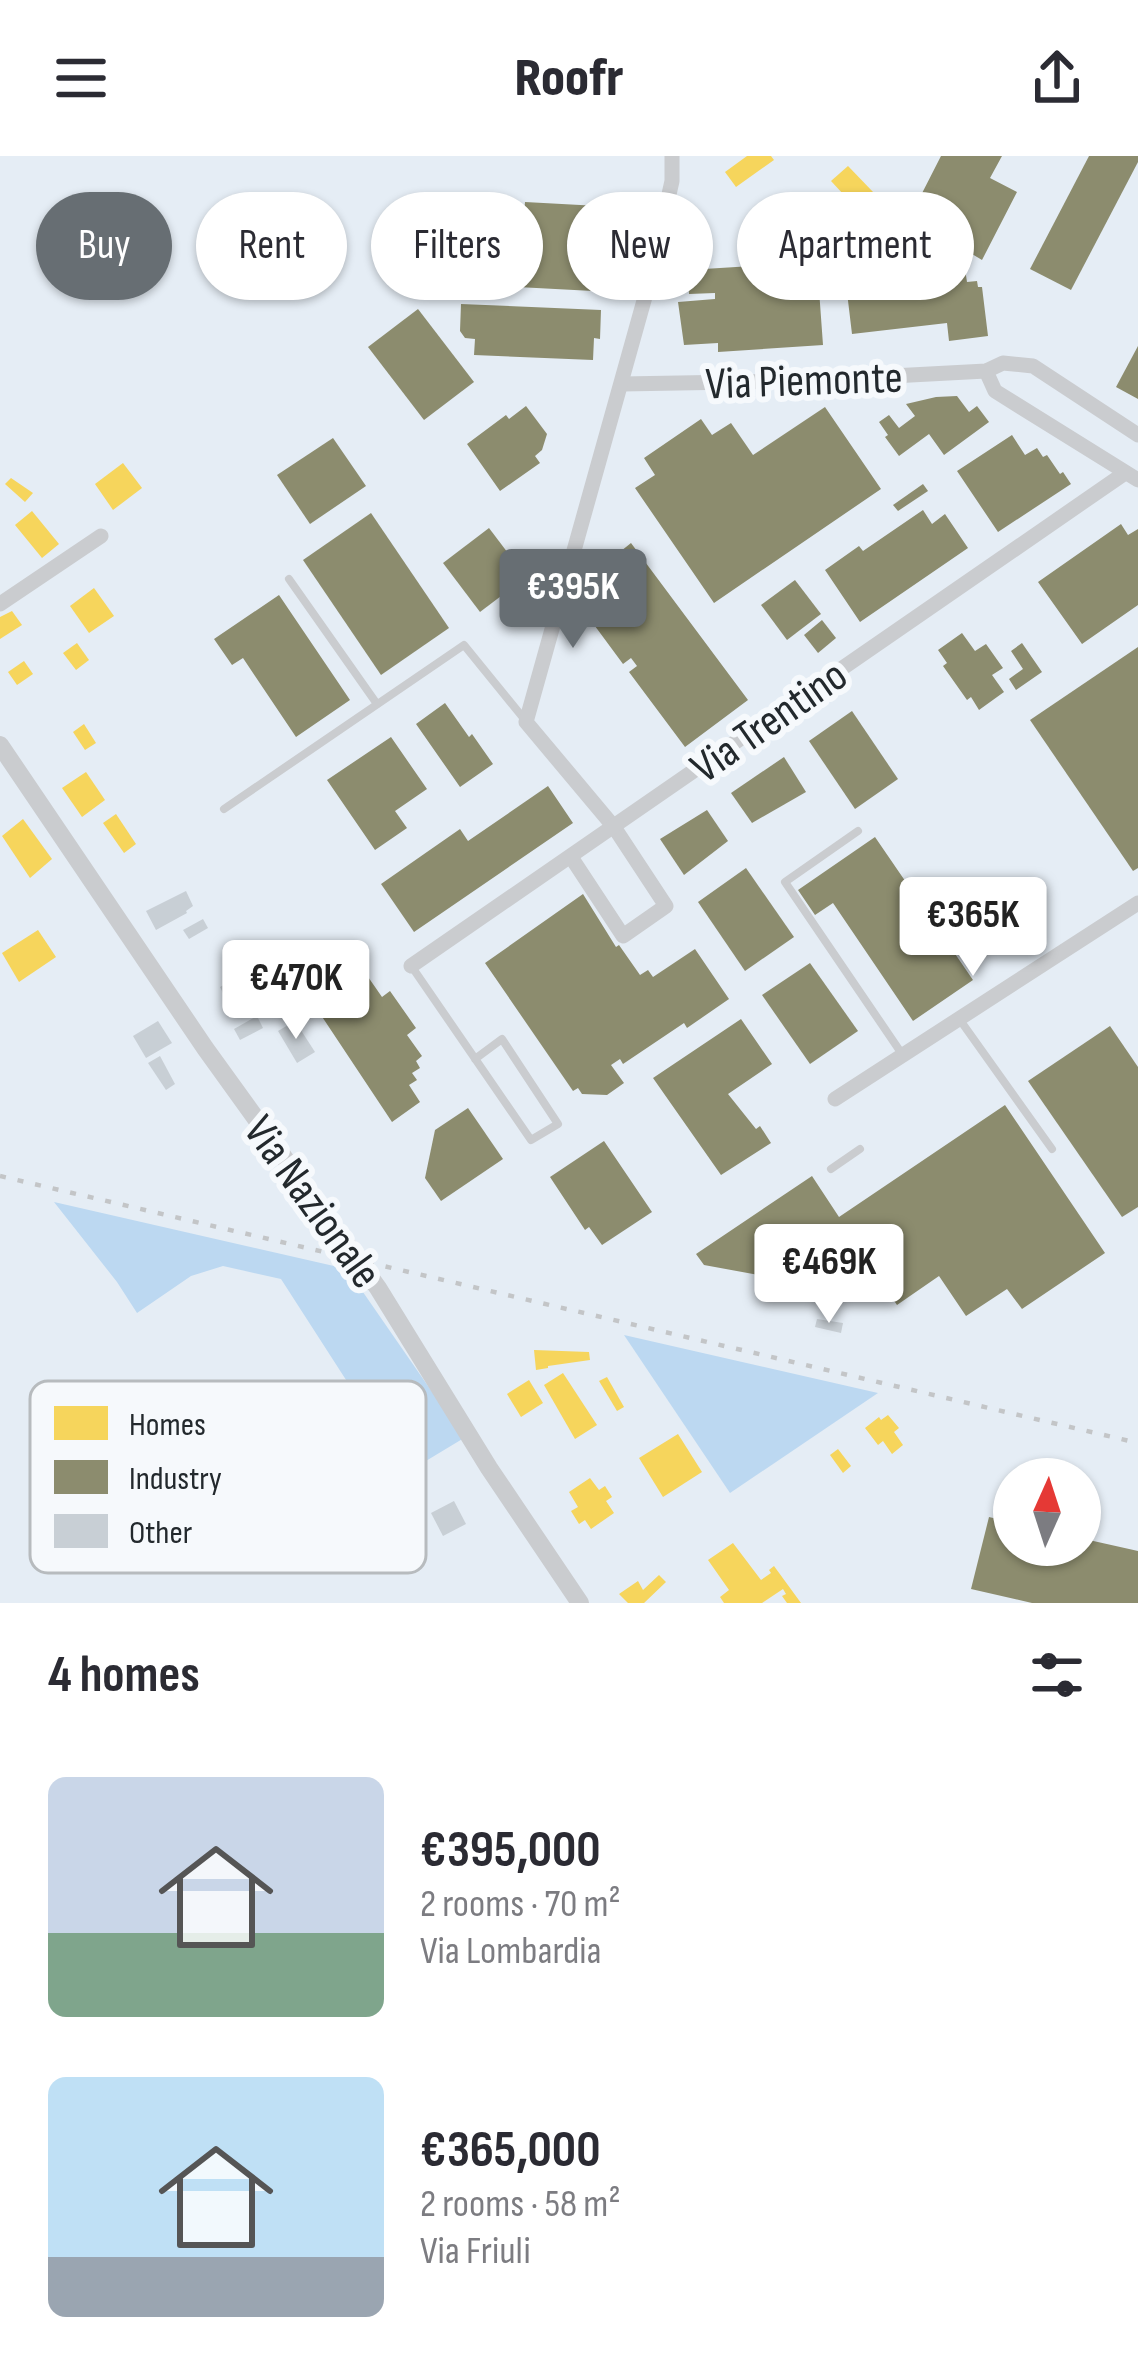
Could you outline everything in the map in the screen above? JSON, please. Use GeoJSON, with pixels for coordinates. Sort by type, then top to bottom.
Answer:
{"type":"FeatureCollection","features":[{"type":"Feature","properties":{"kind":"street"},"geometry":{"type":"LineString","coordinates":[[571,856],[623,936],[666,906],[614,827],[526,722],[650,279],[672,181],[673,156]]}},
{"type":"Feature","properties":{"kind":"street","name":"Via Piemonte"},"geometry":{"type":"LineString","coordinates":[[622,384],[986,371],[1003,363],[1033,366],[1138,435]]}},
{"type":"Feature","properties":{"kind":"street"},"geometry":{"type":"LineString","coordinates":[[986,371],[995,391],[1132,477]]}},
{"type":"Feature","properties":{"kind":"street","name":"Via Trentino"},"geometry":{"type":"LineString","coordinates":[[411,966],[1132,477]]}},
{"type":"Feature","properties":{"kind":"street"},"geometry":{"type":"LineString","coordinates":[[0,604],[100,536]]}},
{"type":"Feature","properties":{"kind":"street","name":"Via Nazionale"},"geometry":{"type":"LineString","coordinates":[[0,745],[205,1048],[378,1288],[489,1468],[580,1603]]}},
{"type":"Feature","properties":{"kind":"street"},"geometry":{"type":"LineString","coordinates":[[835,1100],[1138,903]]}},
{"type":"Feature","properties":{"kind":"lane"},"geometry":{"type":"LineString","coordinates":[[289,579],[377,704]]}},
{"type":"Feature","properties":{"kind":"lane"},"geometry":{"type":"LineString","coordinates":[[224,809],[464,645],[526,722]]}},
{"type":"Feature","properties":{"kind":"lane"},"geometry":{"type":"LineString","coordinates":[[858,831],[785,882],[902,1056]]}},
{"type":"Feature","properties":{"kind":"lane"},"geometry":{"type":"LineString","coordinates":[[411,966],[475,1059],[531,1140],[558,1124],[502,1039],[475,1059]]}},
{"type":"Feature","properties":{"kind":"lane"},"geometry":{"type":"LineString","coordinates":[[959,1018],[1052,1149]]}},
{"type":"Feature","properties":{"kind":"lane"},"geometry":{"type":"LineString","coordinates":[[831,1168],[860,1149]]}},
{"type":"Feature","properties":{"kind":"shaded area"},"geometry":{"type":"Polygon","coordinates":[[[54,1202],[347,1269],[425,1381],[347,1381],[281,1279],[223,1266],[191,1276],[137,1313],[54,1202]]]}},
{"type":"Feature","properties":{"kind":"shaded area"},"geometry":{"type":"Polygon","coordinates":[[[624,1335],[878,1393],[730,1493],[624,1335]]]}},
{"type":"Feature","properties":{"kind":"shaded area"},"geometry":{"type":"Polygon","coordinates":[[[426,1383],[464,1438],[426,1461],[426,1383]]]}},
{"type":"Feature","properties":{"kind":"building: Homes"},"geometry":{"type":"Polygon","coordinates":[[[747,156],[774,160],[736,187],[725,172],[747,156]]]}},
{"type":"Feature","properties":{"kind":"building: Homes"},"geometry":{"type":"Polygon","coordinates":[[[848,166],[873,192],[841,192],[831,181],[848,166]]]}},
{"type":"Feature","properties":{"kind":"building: Homes"},"geometry":{"type":"Polygon","coordinates":[[[123,463],[142,488],[113,510],[95,484],[123,463]]]}},
{"type":"Feature","properties":{"kind":"building: Homes"},"geometry":{"type":"Polygon","coordinates":[[[11,478],[33,493],[25,502],[5,484],[11,478]]]}},
{"type":"Feature","properties":{"kind":"building: Homes"},"geometry":{"type":"Polygon","coordinates":[[[32,511],[59,544],[42,558],[15,525],[32,511]]]}},
{"type":"Feature","properties":{"kind":"building: Homes"},"geometry":{"type":"Polygon","coordinates":[[[94,588],[114,616],[89,633],[70,606],[94,588]]]}},
{"type":"Feature","properties":{"kind":"building: Homes"},"geometry":{"type":"Polygon","coordinates":[[[12,611],[22,625],[0,639],[0,617],[12,611]]]}},
{"type":"Feature","properties":{"kind":"building: Homes"},"geometry":{"type":"Polygon","coordinates":[[[77,643],[89,660],[76,670],[63,653],[77,643]]]}},
{"type":"Feature","properties":{"kind":"building: Homes"},"geometry":{"type":"Polygon","coordinates":[[[24,661],[33,674],[17,685],[8,672],[24,661]]]}},
{"type":"Feature","properties":{"kind":"building: Homes"},"geometry":{"type":"Polygon","coordinates":[[[84,724],[96,743],[85,750],[73,732],[84,724]]]}},
{"type":"Feature","properties":{"kind":"building: Homes"},"geometry":{"type":"Polygon","coordinates":[[[86,772],[105,800],[82,817],[62,788],[86,772]]]}},
{"type":"Feature","properties":{"kind":"building: Homes"},"geometry":{"type":"Polygon","coordinates":[[[116,814],[136,844],[124,853],[103,823],[116,814]]]}},
{"type":"Feature","properties":{"kind":"building: Homes"},"geometry":{"type":"Polygon","coordinates":[[[23,819],[52,859],[30,878],[2,836],[23,819]]]}},
{"type":"Feature","properties":{"kind":"building: Homes"},"geometry":{"type":"Polygon","coordinates":[[[38,930],[56,957],[19,982],[2,953],[38,930]]]}},
{"type":"Feature","properties":{"kind":"building: Homes"},"geometry":{"type":"Polygon","coordinates":[[[534,1350],[589,1352],[590,1360],[536,1370],[534,1350]]]}},
{"type":"Feature","properties":{"kind":"building: Homes"},"geometry":{"type":"Polygon","coordinates":[[[563,1373],[597,1425],[575,1439],[544,1385],[563,1373]]]}},
{"type":"Feature","properties":{"kind":"building: Homes"},"geometry":{"type":"Polygon","coordinates":[[[607,1377],[624,1407],[617,1411],[599,1381],[607,1377]]]}},
{"type":"Feature","properties":{"kind":"building: Homes"},"geometry":{"type":"Polygon","coordinates":[[[529,1380],[543,1403],[521,1417],[507,1394],[529,1380]]]}},
{"type":"Feature","properties":{"kind":"building: Homes"},"geometry":{"type":"Polygon","coordinates":[[[888,1415],[899,1428],[894,1432],[903,1445],[892,1454],[865,1428],[888,1415]]]}},
{"type":"Feature","properties":{"kind":"building: Homes"},"geometry":{"type":"Polygon","coordinates":[[[678,1434],[702,1472],[663,1497],[639,1458],[678,1434]]]}},
{"type":"Feature","properties":{"kind":"building: Homes"},"geometry":{"type":"Polygon","coordinates":[[[838,1449],[851,1466],[843,1473],[830,1455],[838,1449]]]}},
{"type":"Feature","properties":{"kind":"building: Homes"},"geometry":{"type":"Polygon","coordinates":[[[590,1478],[599,1490],[605,1486],[612,1497],[606,1501],[614,1513],[591,1529],[585,1520],[579,1524],[571,1511],[578,1507],[569,1492],[590,1478]]]}},
{"type":"Feature","properties":{"kind":"building: Homes"},"geometry":{"type":"Polygon","coordinates":[[[733,1543],[761,1580],[774,1566],[801,1603],[787,1603],[783,1589],[762,1603],[724,1603],[720,1597],[729,1590],[708,1560],[733,1543]]]}},
{"type":"Feature","properties":{"kind":"building: Homes"},"geometry":{"type":"Polygon","coordinates":[[[659,1575],[666,1582],[644,1603],[628,1603],[619,1594],[638,1581],[643,1590],[659,1575]]]}},
{"type":"Feature","properties":{"kind":"building: Industry"},"geometry":{"type":"Polygon","coordinates":[[[941,156],[1002,156],[990,178],[1017,192],[982,260],[974,255],[974,192],[923,192],[941,156]]]}},
{"type":"Feature","properties":{"kind":"building: Industry"},"geometry":{"type":"Polygon","coordinates":[[[1089,156],[1138,156],[1138,162],[1071,290],[1030,269],[1089,156]]]}},
{"type":"Feature","properties":{"kind":"building: Industry"},"geometry":{"type":"Polygon","coordinates":[[[543,203],[567,204],[567,290],[543,288],[543,203]]]}},
{"type":"Feature","properties":{"kind":"building: Industry"},"geometry":{"type":"Polygon","coordinates":[[[737,267],[737,300],[820,300],[823,345],[718,352],[718,343],[684,345],[678,302],[715,299],[713,268],[737,267]]]}},
{"type":"Feature","properties":{"kind":"building: Industry"},"geometry":{"type":"Polygon","coordinates":[[[974,281],[982,287],[988,336],[949,341],[947,323],[852,334],[848,300],[974,300],[974,281]]]}},
{"type":"Feature","properties":{"kind":"building: Industry"},"geometry":{"type":"Polygon","coordinates":[[[461,304],[601,310],[593,360],[474,355],[475,339],[465,338],[460,331],[461,304]]]}},
{"type":"Feature","properties":{"kind":"building: Industry"},"geometry":{"type":"Polygon","coordinates":[[[418,309],[474,382],[424,420],[368,347],[418,309]]]}},
{"type":"Feature","properties":{"kind":"building: Industry"},"geometry":{"type":"Polygon","coordinates":[[[1138,346],[1138,399],[1116,387],[1138,346]]]}},
{"type":"Feature","properties":{"kind":"building: Industry"},"geometry":{"type":"Polygon","coordinates":[[[957,396],[969,412],[977,406],[989,422],[944,455],[929,434],[899,456],[879,422],[889,415],[899,428],[915,416],[906,404],[957,396]]]}},
{"type":"Feature","properties":{"kind":"building: Industry"},"geometry":{"type":"Polygon","coordinates":[[[526,406],[547,434],[535,456],[540,463],[500,491],[467,444],[526,406]]]}},
{"type":"Feature","properties":{"kind":"building: Industry"},"geometry":{"type":"Polygon","coordinates":[[[825,407],[881,489],[714,603],[635,488],[655,475],[644,458],[701,419],[712,435],[731,423],[753,455],[825,407]]]}},
{"type":"Feature","properties":{"kind":"building: Industry"},"geometry":{"type":"Polygon","coordinates":[[[1012,435],[1025,455],[1037,448],[1071,484],[998,532],[957,471],[1012,435]]]}},
{"type":"Feature","properties":{"kind":"building: Industry"},"geometry":{"type":"Polygon","coordinates":[[[333,438],[366,486],[310,524],[277,475],[333,438]]]}},
{"type":"Feature","properties":{"kind":"building: Industry"},"geometry":{"type":"Polygon","coordinates":[[[923,484],[928,491],[898,511],[893,505],[923,484]]]}},
{"type":"Feature","properties":{"kind":"building: Industry"},"geometry":{"type":"Polygon","coordinates":[[[923,510],[932,524],[945,514],[968,548],[860,622],[825,570],[859,546],[863,551],[923,510]]]}},
{"type":"Feature","properties":{"kind":"building: Industry"},"geometry":{"type":"Polygon","coordinates":[[[371,513],[449,628],[381,675],[303,560],[371,513]]]}},
{"type":"Feature","properties":{"kind":"building: Industry"},"geometry":{"type":"Polygon","coordinates":[[[1121,524],[1128,535],[1138,529],[1138,605],[1082,644],[1038,582],[1121,524]]]}},
{"type":"Feature","properties":{"kind":"building: Industry"},"geometry":{"type":"Polygon","coordinates":[[[489,528],[526,577],[480,612],[443,563],[489,528]]]}},
{"type":"Feature","properties":{"kind":"building: Industry"},"geometry":{"type":"Polygon","coordinates":[[[631,543],[748,700],[685,747],[629,672],[637,666],[631,658],[623,664],[592,622],[600,616],[616,555],[631,543]]]}},
{"type":"Feature","properties":{"kind":"building: Industry"},"geometry":{"type":"Polygon","coordinates":[[[795,580],[821,614],[787,640],[761,605],[795,580]]]}},
{"type":"Feature","properties":{"kind":"building: Industry"},"geometry":{"type":"Polygon","coordinates":[[[279,595],[350,700],[296,737],[243,658],[232,665],[214,639],[279,595]]]}},
{"type":"Feature","properties":{"kind":"building: Industry"},"geometry":{"type":"Polygon","coordinates":[[[822,620],[836,638],[818,653],[804,635],[822,620]]]}},
{"type":"Feature","properties":{"kind":"building: Industry"},"geometry":{"type":"Polygon","coordinates":[[[962,633],[975,651],[986,644],[1003,668],[992,675],[1004,692],[979,710],[943,666],[947,663],[938,650],[962,633]]]}},
{"type":"Feature","properties":{"kind":"building: Industry"},"geometry":{"type":"Polygon","coordinates":[[[1022,643],[1042,672],[1016,690],[1009,679],[1023,669],[1011,651],[1022,643]]]}},
{"type":"Feature","properties":{"kind":"building: Industry"},"geometry":{"type":"Polygon","coordinates":[[[1138,647],[1138,868],[1133,871],[1030,720],[1138,647]]]}},
{"type":"Feature","properties":{"kind":"building: Industry"},"geometry":{"type":"Polygon","coordinates":[[[445,703],[493,764],[460,787],[416,724],[445,703]]]}},
{"type":"Feature","properties":{"kind":"building: Industry"},"geometry":{"type":"Polygon","coordinates":[[[852,711],[898,779],[855,809],[809,741],[852,711]]]}},
{"type":"Feature","properties":{"kind":"building: Industry"},"geometry":{"type":"Polygon","coordinates":[[[391,737],[427,789],[395,811],[407,828],[375,850],[327,780],[391,737]]]}},
{"type":"Feature","properties":{"kind":"building: Industry"},"geometry":{"type":"Polygon","coordinates":[[[784,757],[806,792],[752,823],[731,793],[784,757]]]}},
{"type":"Feature","properties":{"kind":"building: Industry"},"geometry":{"type":"Polygon","coordinates":[[[548,786],[573,823],[414,932],[381,884],[460,829],[468,841],[548,786]]]}},
{"type":"Feature","properties":{"kind":"building: Industry"},"geometry":{"type":"Polygon","coordinates":[[[707,810],[728,841],[684,875],[660,839],[707,810]]]}},
{"type":"Feature","properties":{"kind":"building: Industry"},"geometry":{"type":"Polygon","coordinates":[[[875,837],[973,980],[913,1021],[833,903],[815,915],[798,890],[875,837]]]}},
{"type":"Feature","properties":{"kind":"building: Industry"},"geometry":{"type":"Polygon","coordinates":[[[746,868],[794,937],[745,971],[698,902],[746,868]]]}},
{"type":"Feature","properties":{"kind":"building: Industry"},"geometry":{"type":"Polygon","coordinates":[[[583,894],[640,975],[648,970],[653,977],[695,949],[729,999],[623,1064],[620,1059],[611,1065],[624,1083],[607,1095],[573,1091],[485,963],[583,894]]]}},
{"type":"Feature","properties":{"kind":"building: Industry"},"geometry":{"type":"Polygon","coordinates":[[[348,948],[382,997],[390,991],[416,1028],[407,1035],[422,1056],[416,1061],[420,1068],[412,1073],[417,1080],[409,1085],[420,1102],[392,1122],[299,982],[348,948]]]}},
{"type":"Feature","properties":{"kind":"building: Industry"},"geometry":{"type":"Polygon","coordinates":[[[810,963],[858,1031],[810,1064],[762,995],[810,963]]]}},
{"type":"Feature","properties":{"kind":"building: Industry"},"geometry":{"type":"Polygon","coordinates":[[[741,1019],[772,1064],[728,1094],[771,1143],[721,1175],[653,1078],[741,1019]]]}},
{"type":"Feature","properties":{"kind":"building: Industry"},"geometry":{"type":"Polygon","coordinates":[[[1110,1026],[1138,1067],[1138,1207],[1122,1217],[1028,1081],[1110,1026]]]}},
{"type":"Feature","properties":{"kind":"building: Industry"},"geometry":{"type":"Polygon","coordinates":[[[1005,1105],[1105,1253],[1022,1309],[1007,1289],[966,1316],[939,1276],[897,1305],[872,1268],[831,1296],[824,1287],[704,1265],[696,1254],[812,1176],[839,1217],[1005,1105]]]}},
{"type":"Feature","properties":{"kind":"building: Industry"},"geometry":{"type":"Polygon","coordinates":[[[468,1108],[503,1159],[441,1201],[425,1178],[435,1130],[468,1108]]]}},
{"type":"Feature","properties":{"kind":"building: Industry"},"geometry":{"type":"Polygon","coordinates":[[[604,1141],[652,1212],[602,1245],[589,1227],[585,1230],[550,1177],[604,1141]]]}},
{"type":"Feature","properties":{"kind":"building: Industry"},"geometry":{"type":"Polygon","coordinates":[[[989,1517],[993,1518],[993,1566],[1101,1566],[1101,1543],[1138,1551],[1138,1603],[1032,1603],[971,1589],[989,1517]]]}},
{"type":"Feature","properties":{"kind":"building: Other"},"geometry":{"type":"Polygon","coordinates":[[[186,891],[193,906],[156,930],[146,911],[186,891]]]}},
{"type":"Feature","properties":{"kind":"building: Other"},"geometry":{"type":"Polygon","coordinates":[[[203,919],[208,928],[189,939],[183,930],[203,919]]]}},
{"type":"Feature","properties":{"kind":"building: Other"},"geometry":{"type":"Polygon","coordinates":[[[262,970],[272,988],[228,1017],[225,1009],[230,1007],[220,987],[262,970]]]}},
{"type":"Feature","properties":{"kind":"building: Other"},"geometry":{"type":"Polygon","coordinates":[[[257,1016],[263,1028],[240,1040],[234,1029],[257,1016]]]}},
{"type":"Feature","properties":{"kind":"building: Other"},"geometry":{"type":"Polygon","coordinates":[[[158,1021],[172,1043],[146,1058],[133,1036],[158,1021]]]}},
{"type":"Feature","properties":{"kind":"building: Other"},"geometry":{"type":"Polygon","coordinates":[[[295,1021],[315,1052],[297,1063],[278,1031],[295,1021]]]}},
{"type":"Feature","properties":{"kind":"building: Other"},"geometry":{"type":"Polygon","coordinates":[[[160,1056],[175,1084],[166,1090],[148,1063],[160,1056]]]}},
{"type":"Feature","properties":{"kind":"building: Other"},"geometry":{"type":"Polygon","coordinates":[[[817,1319],[843,1323],[841,1333],[815,1327],[817,1319]]]}},
{"type":"Feature","properties":{"kind":"building: Other"},"geometry":{"type":"Polygon","coordinates":[[[454,1501],[466,1524],[443,1536],[431,1513],[454,1501]]]}},
{"type":"Feature","properties":{"kind":"railway"},"geometry":{"type":"LineString","coordinates":[[0,1176],[1138,1443]]}}]}
